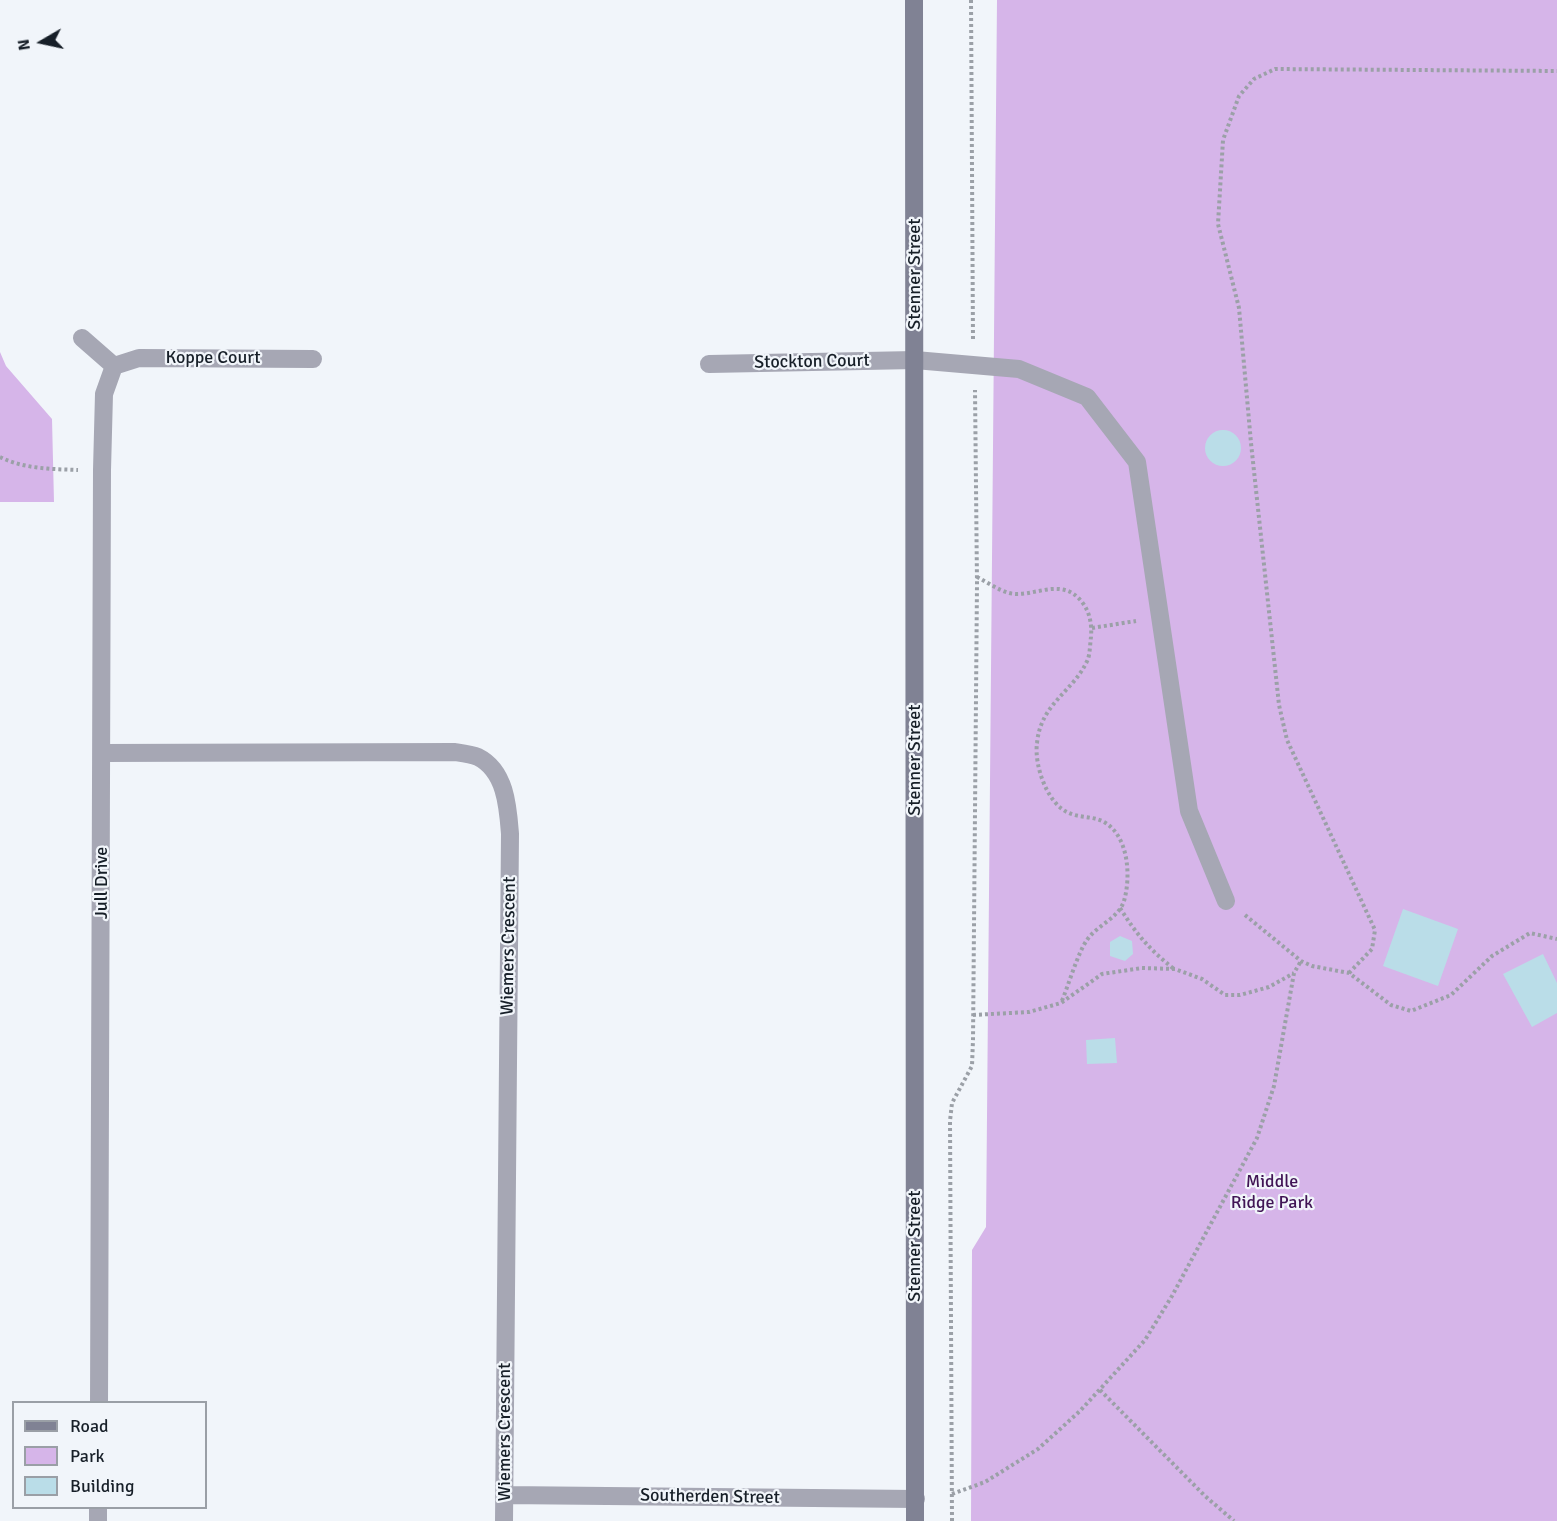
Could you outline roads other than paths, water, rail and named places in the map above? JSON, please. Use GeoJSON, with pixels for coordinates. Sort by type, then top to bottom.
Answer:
{"type":"FeatureCollection","features":[{"type":"Feature","properties":{"kind":"main road","name":"Stenner Street"},"geometry":{"type":"LineString","coordinates":[[914,0],[915,1521]]}},
{"type":"Feature","properties":{"kind":"street"},"geometry":{"type":"LineString","coordinates":[[82,338],[114,366]]}},
{"type":"Feature","properties":{"kind":"street","name":"Koppe Court"},"geometry":{"type":"LineString","coordinates":[[114,366],[139,358],[313,358]]}},
{"type":"Feature","properties":{"kind":"street","name":"Stockton Court"},"geometry":{"type":"LineString","coordinates":[[709,364],[915,360],[974,365],[1018,369],[1087,397],[1137,462],[1189,811],[1226,901]]}},
{"type":"Feature","properties":{"kind":"street","name":"Jull Drive"},"geometry":{"type":"LineString","coordinates":[[99,1401],[102,470],[104,394],[114,366]]}},
{"type":"Feature","properties":{"kind":"street","name":"Wiemers Crescent"},"geometry":{"type":"LineString","coordinates":[[102,753],[454,752],[478,757],[494,772],[507,798],[510,834],[504,1521]]}},
{"type":"Feature","properties":{"kind":"street","name":"Southerden Street"},"geometry":{"type":"LineString","coordinates":[[504,1495],[916,1499]]}},
{"type":"Feature","properties":{"kind":"park label","name":"Middle Ridge Park"},"geometry":{"type":"Point","coordinates":[1272,1192]}}]}
